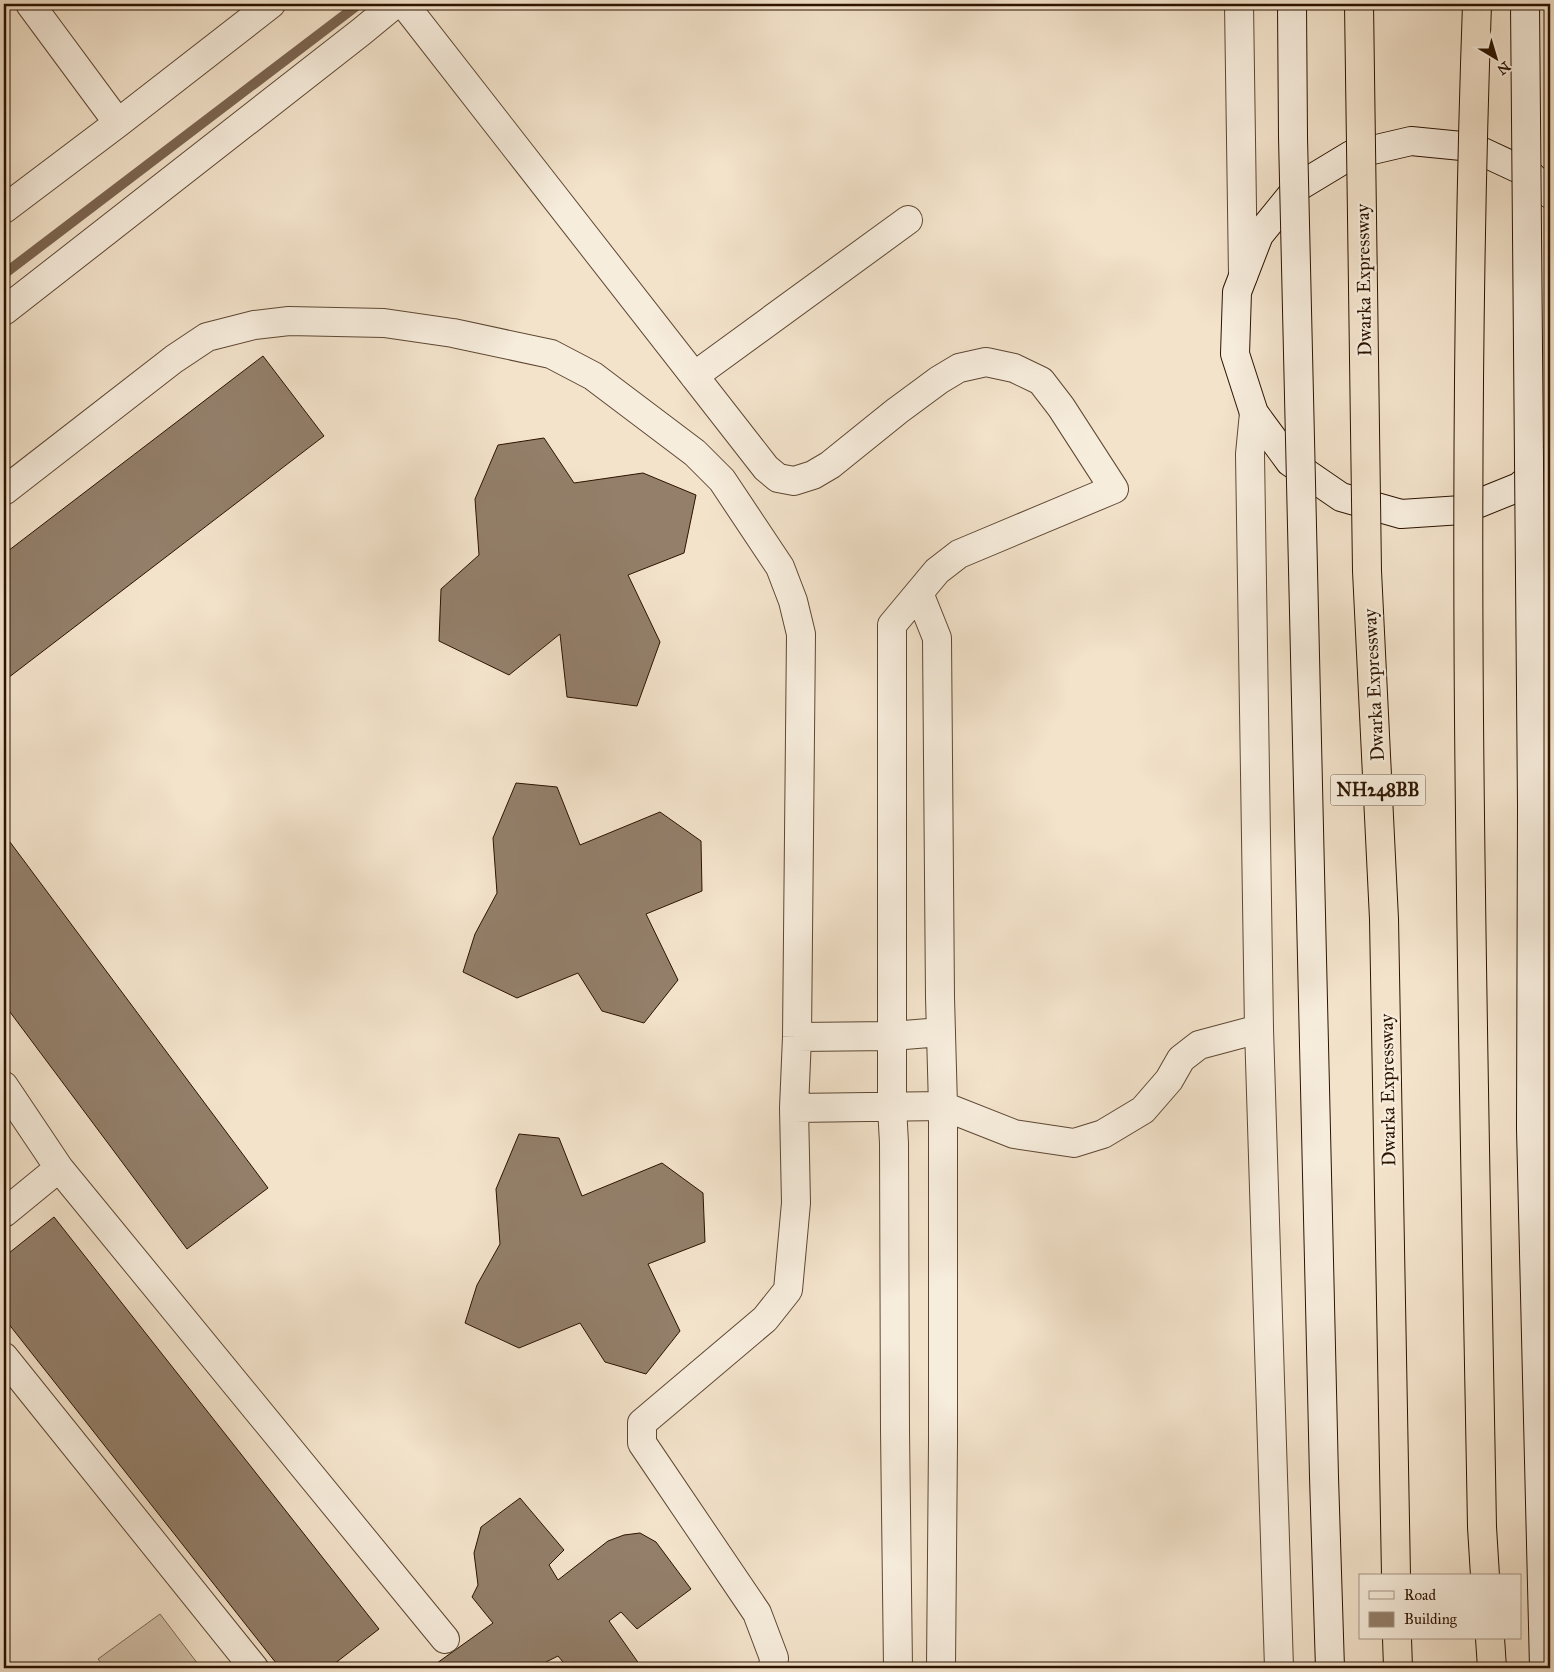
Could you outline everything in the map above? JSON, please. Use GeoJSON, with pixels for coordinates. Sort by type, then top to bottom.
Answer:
{"type":"FeatureCollection","features":[{"type":"Feature","properties":{"kind":"highway","name":"Dwarka Expressway"},"geometry":{"type":"LineString","coordinates":[[1359,4],[1367,571],[1384,919],[1396,1574]]}},
{"type":"Feature","properties":{"kind":"highway"},"geometry":{"type":"LineString","coordinates":[[1477,4],[1470,318],[1468,759],[1481,1517],[1485,1574]]}},
{"type":"Feature","properties":{"kind":"highway"},"geometry":{"type":"LineString","coordinates":[[1397,1640],[1398,1668]]}},
{"type":"Feature","properties":{"kind":"highway"},"geometry":{"type":"LineString","coordinates":[[1490,1640],[1492,1668]]}},
{"type":"Feature","properties":{"kind":"street"},"geometry":{"type":"LineString","coordinates":[[30,4],[118,123]]}},
{"type":"Feature","properties":{"kind":"street"},"geometry":{"type":"LineString","coordinates":[[4,209],[271,4]]}},
{"type":"Feature","properties":{"kind":"street"},"geometry":{"type":"LineString","coordinates":[[4,311],[395,4]]}},
{"type":"Feature","properties":{"kind":"street"},"geometry":{"type":"LineString","coordinates":[[404,4],[766,468],[778,478],[794,481],[813,475],[830,465],[896,411],[939,380],[960,368],[986,362],[1014,368],[1041,381],[1061,407],[1114,489],[959,554],[937,571],[892,625],[892,1106],[894,1143],[894,1431],[898,1668]]}},
{"type":"Feature","properties":{"kind":"street"},"geometry":{"type":"LineString","coordinates":[[1239,4],[1243,277]]}},
{"type":"Feature","properties":{"kind":"street"},"geometry":{"type":"LineString","coordinates":[[1292,4],[1294,167],[1330,1668]]}},
{"type":"Feature","properties":{"kind":"street"},"geometry":{"type":"LineString","coordinates":[[1525,4],[1532,806],[1531,1130],[1544,1668]]}},
{"type":"Feature","properties":{"kind":"street"},"geometry":{"type":"LineString","coordinates":[[1550,194],[1528,173],[1472,147],[1411,141],[1351,155],[1298,187],[1259,235],[1238,292],[1235,354],[1254,413],[1290,462],[1341,497],[1401,514],[1462,510],[1519,487],[1550,460]]}},
{"type":"Feature","properties":{"kind":"street"},"geometry":{"type":"LineString","coordinates":[[694,376],[908,220]]}},
{"type":"Feature","properties":{"kind":"street"},"geometry":{"type":"LineString","coordinates":[[4,490],[167,365],[207,337],[254,325],[289,320],[384,323],[454,332],[551,354],[593,376],[695,453],[722,480],[780,567],[793,601],[801,634],[797,1037],[794,1108],[796,1203],[788,1290],[765,1319],[642,1423],[642,1443],[757,1613],[774,1658],[772,1668]]}},
{"type":"Feature","properties":{"kind":"street"},"geometry":{"type":"LineString","coordinates":[[1254,413],[1250,454],[1259,1029],[1279,1668]]}},
{"type":"Feature","properties":{"kind":"street"},"geometry":{"type":"LineString","coordinates":[[919,593],[937,638],[942,1032],[943,1442],[941,1668]]}},
{"type":"Feature","properties":{"kind":"street"},"geometry":{"type":"LineString","coordinates":[[794,1108],[942,1106],[1014,1134],[1074,1143],[1104,1134],[1143,1110],[1169,1080],[1181,1059],[1199,1045],[1259,1029]]}},
{"type":"Feature","properties":{"kind":"street"},"geometry":{"type":"LineString","coordinates":[[797,1037],[892,1036],[942,1032]]}},
{"type":"Feature","properties":{"kind":"street"},"geometry":{"type":"LineString","coordinates":[[4,1086],[59,1168],[445,1639]]}},
{"type":"Feature","properties":{"kind":"street"},"geometry":{"type":"LineString","coordinates":[[4,1213],[59,1168]]}},
{"type":"Feature","properties":{"kind":"street"},"geometry":{"type":"LineString","coordinates":[[4,1357],[254,1668]]}},
{"type":"Feature","properties":{"kind":"shaded area"},"geometry":{"type":"Polygon","coordinates":[[[160,1614],[201,1668],[105,1668],[98,1659],[160,1614]]]}},
{"type":"Feature","properties":{"kind":"building"},"geometry":{"type":"Polygon","coordinates":[[[263,356],[324,436],[4,681],[4,554],[263,356]]]}},
{"type":"Feature","properties":{"kind":"building"},"geometry":{"type":"Polygon","coordinates":[[[544,438],[574,483],[643,473],[696,495],[684,553],[628,575],[660,642],[637,706],[567,697],[560,634],[509,675],[439,641],[441,589],[479,555],[475,499],[498,445],[544,438]]]}},
{"type":"Feature","properties":{"kind":"building"},"geometry":{"type":"Polygon","coordinates":[[[516,783],[557,787],[580,845],[660,812],[701,841],[702,891],[646,914],[678,980],[644,1023],[602,1011],[578,973],[517,998],[463,972],[475,934],[497,893],[493,838],[516,783]]]}},
{"type":"Feature","properties":{"kind":"building"},"geometry":{"type":"Polygon","coordinates":[[[4,834],[268,1188],[187,1249],[4,1004],[4,834]]]}},
{"type":"Feature","properties":{"kind":"building"},"geometry":{"type":"Polygon","coordinates":[[[519,1134],[559,1138],[582,1196],[662,1163],[703,1193],[705,1242],[648,1264],[680,1331],[646,1374],[605,1362],[580,1323],[519,1348],[465,1323],[477,1285],[500,1244],[496,1189],[519,1134]]]}},
{"type":"Feature","properties":{"kind":"building"},"geometry":{"type":"Polygon","coordinates":[[[54,1217],[379,1629],[329,1668],[280,1668],[4,1318],[4,1257],[54,1217]]]}},
{"type":"Feature","properties":{"kind":"building"},"geometry":{"type":"Polygon","coordinates":[[[520,1498],[564,1550],[549,1565],[558,1580],[608,1541],[624,1535],[640,1533],[656,1542],[691,1589],[637,1629],[621,1612],[609,1621],[642,1668],[568,1668],[558,1656],[546,1662],[552,1668],[430,1668],[493,1623],[472,1597],[478,1585],[474,1553],[481,1527],[520,1498]]]}},
{"type":"Feature","properties":{"kind":"waterway"},"geometry":{"type":"LineString","coordinates":[[4,274],[359,4]]}}]}
